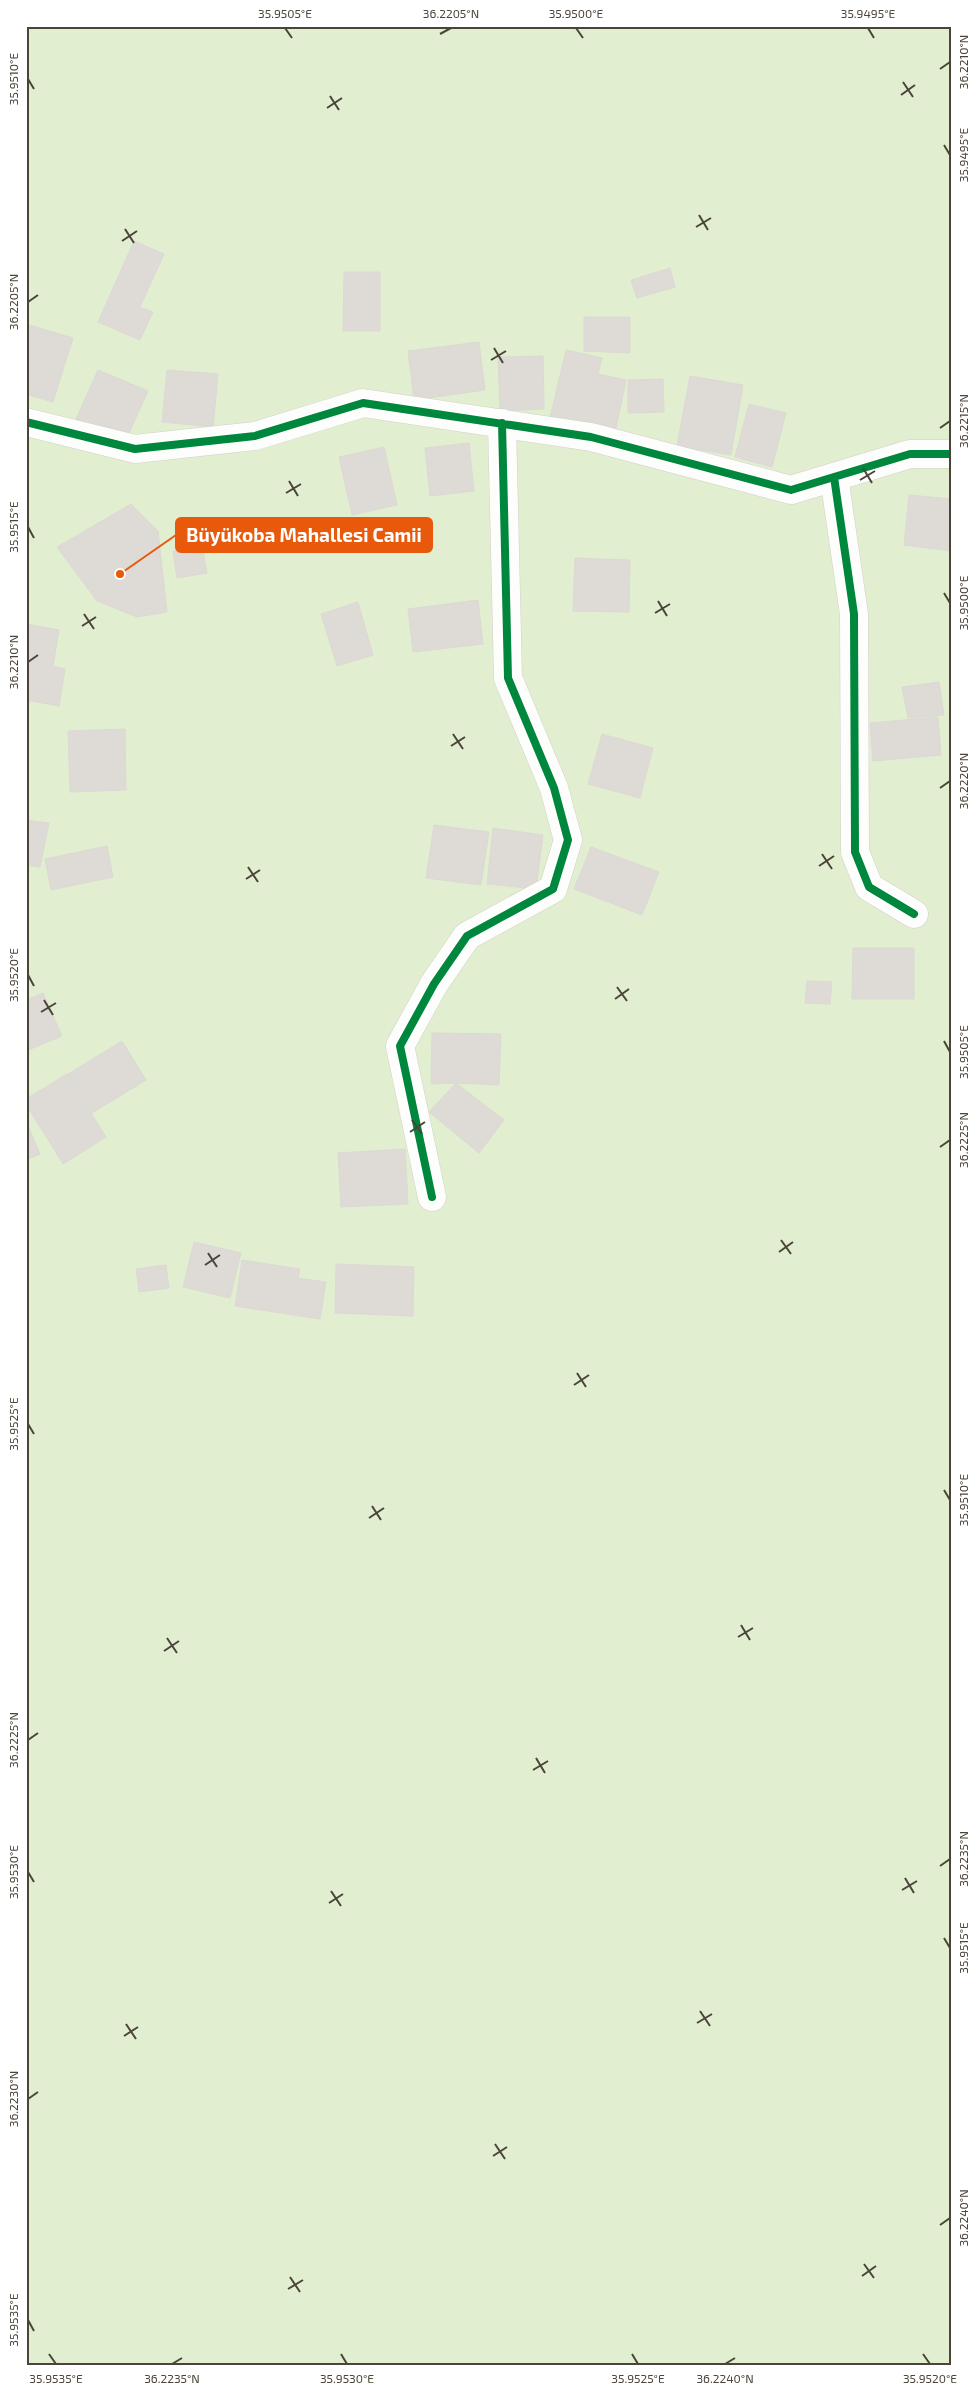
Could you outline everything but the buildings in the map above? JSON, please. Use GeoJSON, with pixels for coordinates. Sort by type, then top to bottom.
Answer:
{"type":"FeatureCollection","features":[{"type":"Feature","properties":{"kind":"street"},"geometry":{"type":"LineString","coordinates":[[26,422],[135,449],[255,436],[363,403],[591,437],[791,490],[910,454],[952,454]]}},
{"type":"Feature","properties":{"kind":"street"},"geometry":{"type":"LineString","coordinates":[[432,1197],[400,1046],[434,984],[467,936],[552,889],[568,840],[554,788],[508,678],[502,423]]}},
{"type":"Feature","properties":{"kind":"street"},"geometry":{"type":"LineString","coordinates":[[834,477],[854,614],[855,852],[869,887],[914,914]]}},
{"type":"Feature","properties":{"kind":"green space"},"geometry":{"type":"Polygon","coordinates":[[[26,26],[952,26],[952,2366],[26,2366],[26,26]]]}},
{"type":"Feature","properties":{"kind":"cycle path"},"geometry":{"type":"LineString","coordinates":[[26,422],[135,449],[255,436],[363,403],[591,437],[791,490],[910,454],[952,454]]}},
{"type":"Feature","properties":{"kind":"cycle path"},"geometry":{"type":"LineString","coordinates":[[432,1197],[400,1046],[434,984],[467,936],[553,889],[568,840],[554,788],[508,678],[502,423]]}},
{"type":"Feature","properties":{"kind":"cycle path"},"geometry":{"type":"LineString","coordinates":[[834,477],[854,614],[855,852],[869,887],[914,914]]}},
{"type":"Feature","properties":{"kind":"place","name":"Büyükoba Mahallesi Camii"},"geometry":{"type":"Point","coordinates":[120,574]}}]}
